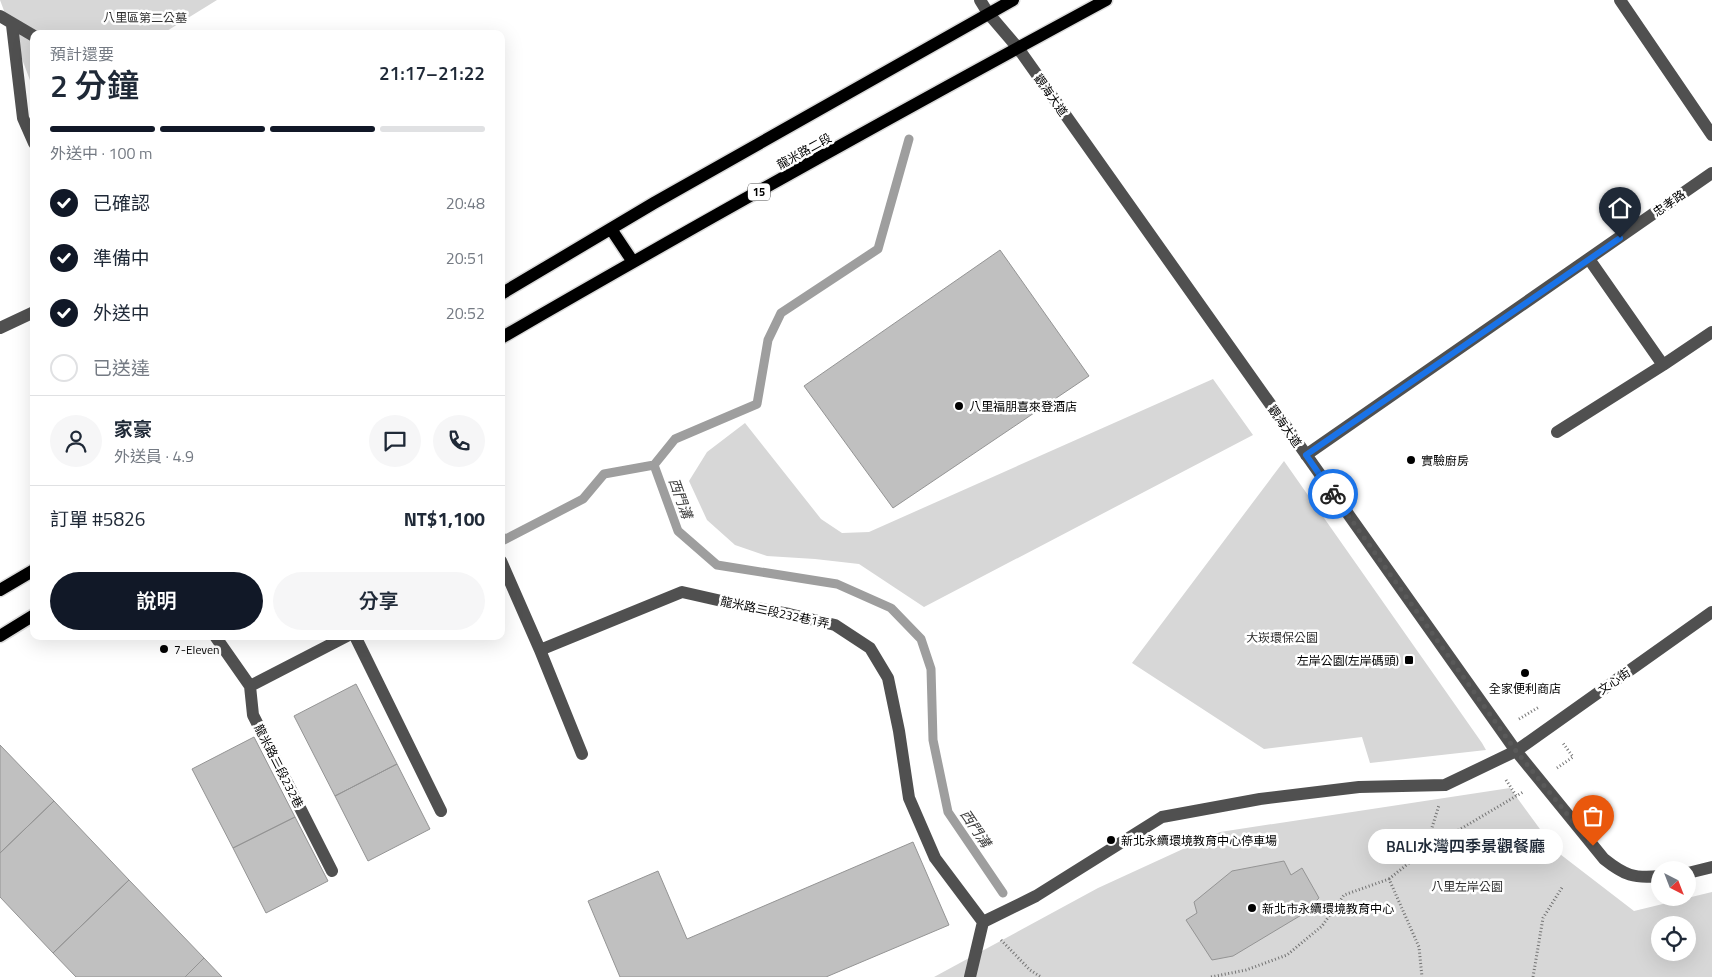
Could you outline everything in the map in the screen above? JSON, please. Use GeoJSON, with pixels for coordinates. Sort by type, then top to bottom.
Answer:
{"type":"FeatureCollection","features":[{"type":"Feature","properties":{"kind":"main road"},"geometry":{"type":"LineString","coordinates":[[505,292],[1012,0]]}},
{"type":"Feature","properties":{"kind":"main road","name":"15"},"geometry":{"type":"LineString","coordinates":[[1018,48],[1106,0]]}},
{"type":"Feature","properties":{"kind":"main road","name":"龍米路二段"},"geometry":{"type":"LineString","coordinates":[[505,336],[633,262],[1018,48]]}},
{"type":"Feature","properties":{"kind":"main road"},"geometry":{"type":"LineString","coordinates":[[611,229],[633,262]]}},
{"type":"Feature","properties":{"kind":"main road"},"geometry":{"type":"LineString","coordinates":[[0,590],[30,572]]}},
{"type":"Feature","properties":{"kind":"main road"},"geometry":{"type":"LineString","coordinates":[[0,636],[30,617]]}},
{"type":"Feature","properties":{"kind":"street","name":"觀海大道"},"geometry":{"type":"LineString","coordinates":[[980,0],[988,13],[1018,48],[1516,751],[1604,859],[1619,871],[1644,878],[1651,877]]}},
{"type":"Feature","properties":{"kind":"street"},"geometry":{"type":"LineString","coordinates":[[1620,0],[1712,135]]}},
{"type":"Feature","properties":{"kind":"street"},"geometry":{"type":"LineString","coordinates":[[0,16],[30,34]]}},
{"type":"Feature","properties":{"kind":"street"},"geometry":{"type":"LineString","coordinates":[[12,24],[23,118],[30,134]]}},
{"type":"Feature","properties":{"kind":"street","name":"忠孝路"},"geometry":{"type":"LineString","coordinates":[[1306,455],[1712,173]]}},
{"type":"Feature","properties":{"kind":"street"},"geometry":{"type":"LineString","coordinates":[[1589,259],[1663,365]]}},
{"type":"Feature","properties":{"kind":"street"},"geometry":{"type":"LineString","coordinates":[[0,328],[30,314]]}},
{"type":"Feature","properties":{"kind":"street"},"geometry":{"type":"LineString","coordinates":[[1558,432],[1712,332]]}},
{"type":"Feature","properties":{"kind":"street"},"geometry":{"type":"LineString","coordinates":[[505,569],[582,754]]}},
{"type":"Feature","properties":{"kind":"street","name":"龍米路二段232巷1弄"},"geometry":{"type":"LineString","coordinates":[[540,650],[682,592],[835,625],[870,648],[888,678],[899,731],[909,798],[935,858],[983,922]]}},
{"type":"Feature","properties":{"kind":"street","name":"文心街"},"geometry":{"type":"LineString","coordinates":[[1445,785],[1516,751],[1712,612]]}},
{"type":"Feature","properties":{"kind":"street","name":"龍米路二段232巷"},"geometry":{"type":"LineString","coordinates":[[218,640],[250,686],[253,715],[332,871]]}},
{"type":"Feature","properties":{"kind":"street"},"geometry":{"type":"LineString","coordinates":[[250,686],[339,640]]}},
{"type":"Feature","properties":{"kind":"street"},"geometry":{"type":"LineString","coordinates":[[357,640],[441,811]]}},
{"type":"Feature","properties":{"kind":"street"},"geometry":{"type":"LineString","coordinates":[[970,977],[983,922],[1036,896],[1162,816],[1260,799],[1359,787],[1445,785]]}},
{"type":"Feature","properties":{"kind":"street"},"geometry":{"type":"LineString","coordinates":[[1696,871],[1712,867]]}},
{"type":"Feature","properties":{"kind":"path"},"geometry":{"type":"LineString","coordinates":[[1211,977],[1246,970],[1287,955],[1322,926],[1344,895],[1389,879],[1424,850],[1445,785]]}},
{"type":"Feature","properties":{"kind":"path"},"geometry":{"type":"LineString","coordinates":[[1389,879],[1419,947],[1422,977]]}},
{"type":"Feature","properties":{"kind":"path"},"geometry":{"type":"LineString","coordinates":[[1533,977],[1543,918],[1563,886]]}},
{"type":"Feature","properties":{"kind":"path"},"geometry":{"type":"LineString","coordinates":[[983,922],[1030,970],[1041,977]]}},
{"type":"Feature","properties":{"kind":"green space","name":"八里區第二公墓"},"geometry":{"type":"Polygon","coordinates":[[[0,0],[217,0],[168,30],[30,30],[30,80],[0,0]]]}},
{"type":"Feature","properties":{"kind":"green space"},"geometry":{"type":"Polygon","coordinates":[[[1213,379],[1253,435],[924,607],[859,564],[767,556],[735,545],[707,520],[689,481],[707,452],[745,423],[821,519],[842,533],[869,532],[1213,379]]]}},
{"type":"Feature","properties":{"kind":"green space","name":"大崁環保公園"},"geometry":{"type":"Polygon","coordinates":[[[1284,461],[1486,750],[1370,763],[1362,737],[1264,749],[1132,663],[1284,461]]]}},
{"type":"Feature","properties":{"kind":"green space","name":"八里左岸公園"},"geometry":{"type":"Polygon","coordinates":[[[1510,788],[1556,851],[1634,911],[1655,906],[1696,906],[1696,896],[1712,892],[1712,977],[934,977],[1098,888],[1220,832],[1510,788]]]}},
{"type":"Feature","properties":{"kind":"building","name":"八里福朋喜來登酒店"},"geometry":{"type":"Polygon","coordinates":[[[1000,250],[1089,376],[893,508],[804,386],[1000,250]]]}},
{"type":"Feature","properties":{"kind":"building"},"geometry":{"type":"Polygon","coordinates":[[[356,684],[397,764],[335,796],[294,716],[356,684]]]}},
{"type":"Feature","properties":{"kind":"building"},"geometry":{"type":"Polygon","coordinates":[[[254,737],[295,817],[233,848],[192,769],[254,737]]]}},
{"type":"Feature","properties":{"kind":"building"},"geometry":{"type":"Polygon","coordinates":[[[0,745],[54,801],[0,853],[0,745]]]}},
{"type":"Feature","properties":{"kind":"building"},"geometry":{"type":"Polygon","coordinates":[[[397,764],[430,829],[368,861],[335,796],[397,764]]]}},
{"type":"Feature","properties":{"kind":"building"},"geometry":{"type":"Polygon","coordinates":[[[54,801],[129,880],[53,953],[0,897],[0,853],[54,801]]]}},
{"type":"Feature","properties":{"kind":"building"},"geometry":{"type":"Polygon","coordinates":[[[295,817],[328,881],[266,913],[233,848],[295,817]]]}},
{"type":"Feature","properties":{"kind":"building"},"geometry":{"type":"Polygon","coordinates":[[[913,842],[949,925],[826,977],[620,977],[588,901],[658,871],[687,939],[913,842]]]}},
{"type":"Feature","properties":{"kind":"building","name":"新北市永續環境教育中心"},"geometry":{"type":"Polygon","coordinates":[[[1284,861],[1291,875],[1302,868],[1319,898],[1303,914],[1233,956],[1212,960],[1186,920],[1197,913],[1194,902],[1232,871],[1284,861]]]}},
{"type":"Feature","properties":{"kind":"building"},"geometry":{"type":"Polygon","coordinates":[[[129,880],[204,958],[185,977],[76,977],[53,953],[129,880]]]}},
{"type":"Feature","properties":{"kind":"building"},"geometry":{"type":"Polygon","coordinates":[[[204,958],[222,977],[185,977],[204,958]]]}},
{"type":"Feature","properties":{"kind":"waterway","name":"西門溝"},"geometry":{"type":"LineString","coordinates":[[909,139],[878,249],[781,313],[768,340],[757,404],[675,439],[654,465],[678,531],[717,565],[837,584],[891,608],[921,639],[931,669],[933,740],[948,812],[1003,893]]}},
{"type":"Feature","properties":{"kind":"waterway"},"geometry":{"type":"LineString","coordinates":[[505,539],[583,499],[604,474],[654,465]]}},
{"type":"Feature","properties":{"kind":"way so far"},"geometry":{"type":"LineString","coordinates":[[1333,494],[1516,751],[1593,846]]}},
{"type":"Feature","properties":{"kind":"place","name":"八里福朋喜來登酒店"},"geometry":{"type":"Point","coordinates":[959,406]}},
{"type":"Feature","properties":{"kind":"place","name":"實驗廚房"},"geometry":{"type":"Point","coordinates":[1411,460]}},
{"type":"Feature","properties":{"kind":"place","name":"7-Eleven"},"geometry":{"type":"Point","coordinates":[164,649]}},
{"type":"Feature","properties":{"kind":"place","name":"左岸公園(左岸碼頭)"},"geometry":{"type":"Point","coordinates":[1409,660]}},
{"type":"Feature","properties":{"kind":"place","name":"全家便利商店"},"geometry":{"type":"Point","coordinates":[1525,673]}},
{"type":"Feature","properties":{"kind":"place","name":"新北永續環境教育中心停車場"},"geometry":{"type":"Point","coordinates":[1111,840]}},
{"type":"Feature","properties":{"kind":"place","name":"BALI水灣四季景觀餐廳"},"geometry":{"type":"Point","coordinates":[1593,846]}},
{"type":"Feature","properties":{"kind":"place","name":"新北市永續環境教育中心"},"geometry":{"type":"Point","coordinates":[1252,908]}},
{"type":"Feature","properties":{"kind":"route"},"geometry":{"type":"LineString","coordinates":[[1333,494],[1306,455],[1620,238]]}}]}
